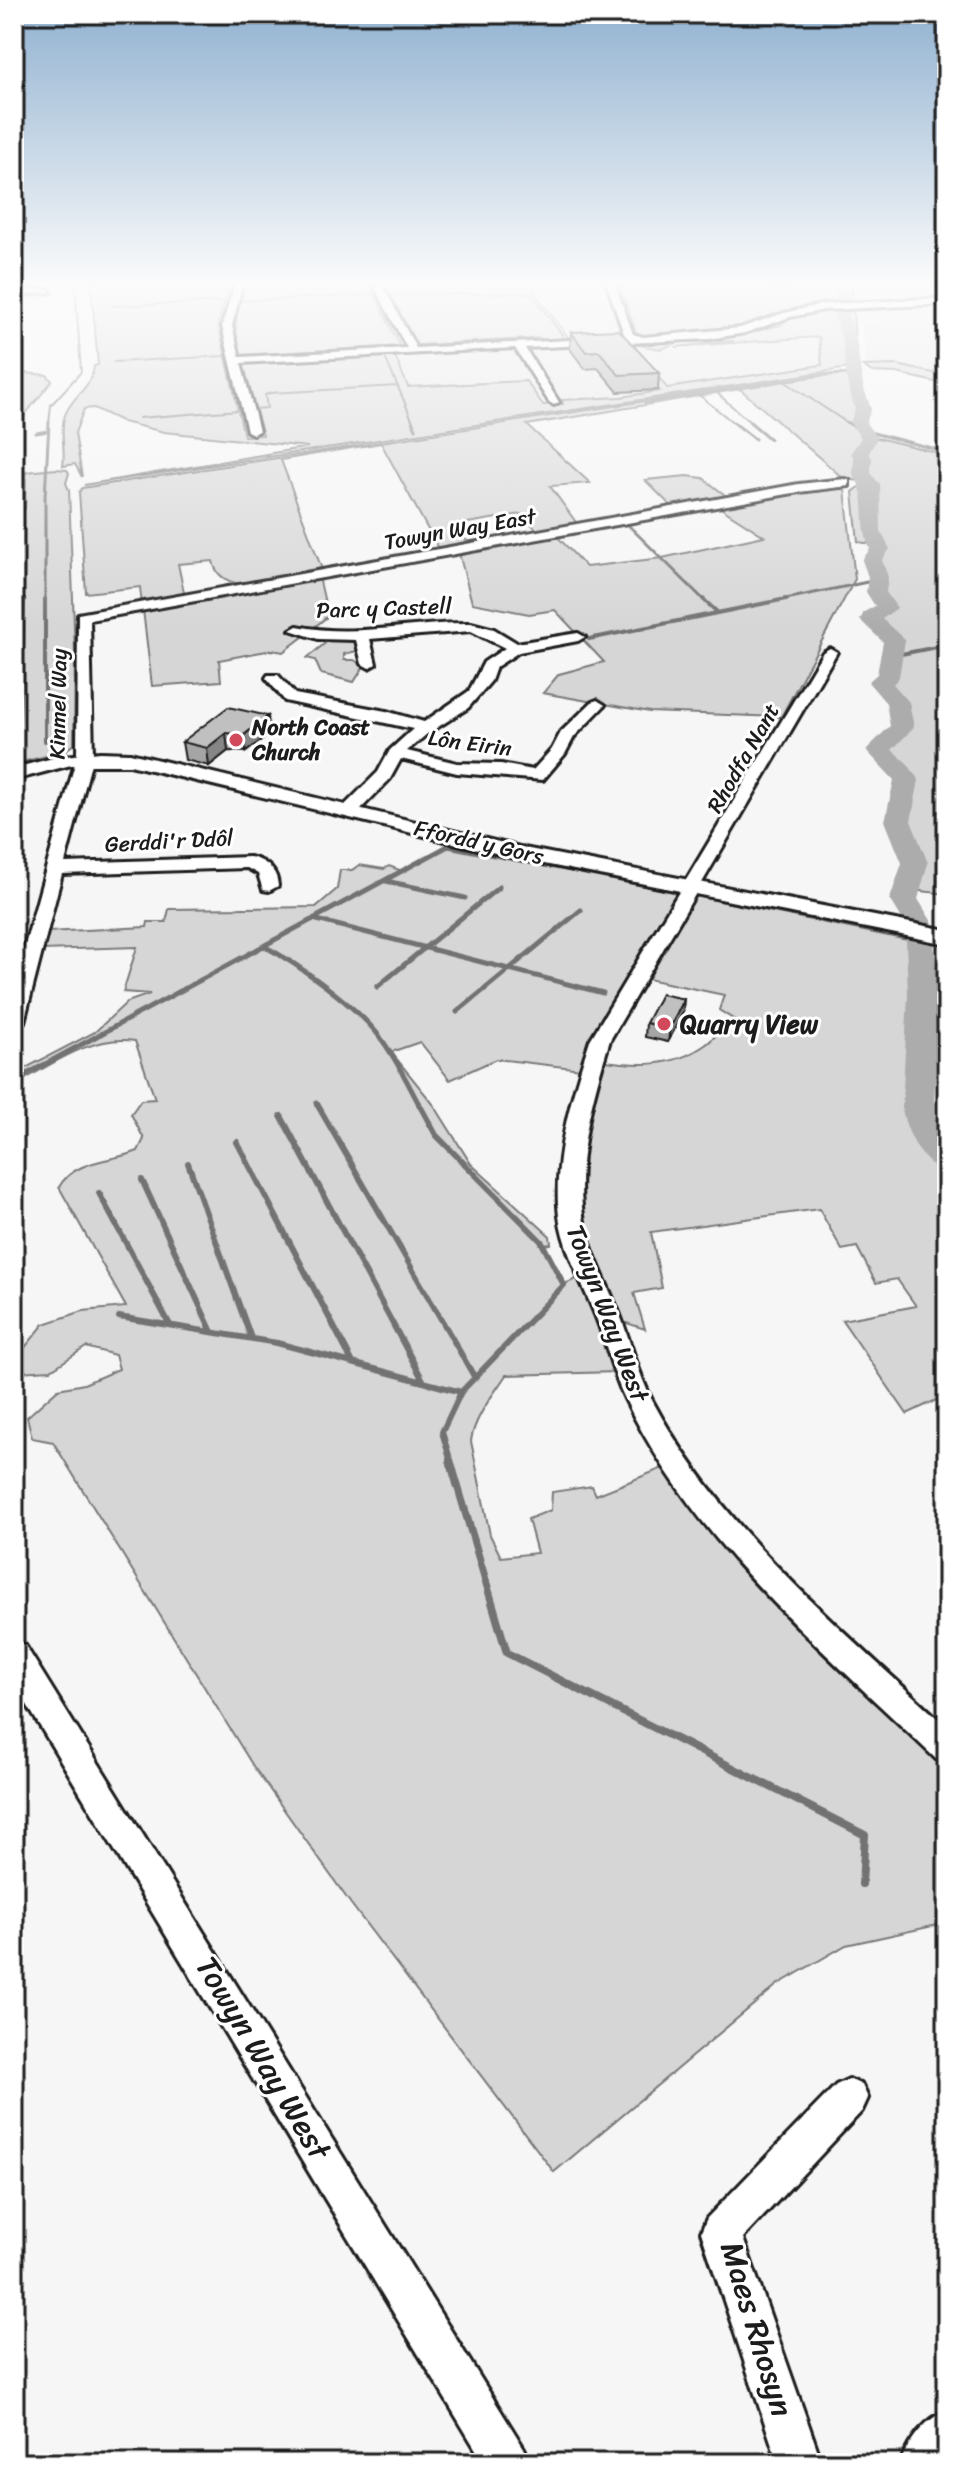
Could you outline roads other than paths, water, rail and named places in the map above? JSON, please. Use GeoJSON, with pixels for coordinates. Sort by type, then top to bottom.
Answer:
{"type":"FeatureCollection","features":[{"type":"Feature","properties":{"kind":"street"},"geometry":{"type":"LineString","coordinates":[[244,398],[253,431]]}},
{"type":"Feature","properties":{"kind":"street"},"geometry":{"type":"LineString","coordinates":[[551,398],[554,402]]}},
{"type":"Feature","properties":{"kind":"street","name":"Towyn Way East"},"geometry":{"type":"LineString","coordinates":[[83,617],[799,488],[845,483]]}},
{"type":"Feature","properties":{"kind":"street","name":"Kinmel Way"},"geometry":{"type":"LineString","coordinates":[[14,1022],[20,977],[55,869],[85,756],[83,617]]}},
{"type":"Feature","properties":{"kind":"street","name":"Parc y Castell"},"geometry":{"type":"LineString","coordinates":[[297,630],[323,636],[472,627],[495,634],[515,648]]}},
{"type":"Feature","properties":{"kind":"street"},"geometry":{"type":"LineString","coordinates":[[349,657],[368,660],[362,635]]}},
{"type":"Feature","properties":{"kind":"street"},"geometry":{"type":"LineString","coordinates":[[349,811],[387,771],[396,753],[424,727],[467,704],[485,682],[489,665],[515,648],[578,637]]}},
{"type":"Feature","properties":{"kind":"street","name":"Rhodfa Nant"},"geometry":{"type":"LineString","coordinates":[[693,886],[830,652]]}},
{"type":"Feature","properties":{"kind":"street"},"geometry":{"type":"LineString","coordinates":[[282,682],[290,698],[386,716],[424,727]]}},
{"type":"Feature","properties":{"kind":"street","name":"Lôn Eirin"},"geometry":{"type":"LineString","coordinates":[[396,753],[457,768],[501,769],[533,780],[559,751],[567,735],[595,712]]}},
{"type":"Feature","properties":{"kind":"street","name":"Ffordd y Gors"},"geometry":{"type":"LineString","coordinates":[[14,774],[85,756],[130,759],[524,854],[947,937]]}},
{"type":"Feature","properties":{"kind":"street","name":"Gerddi'r Ddôl"},"geometry":{"type":"LineString","coordinates":[[55,869],[150,868],[250,862],[264,869],[269,876],[269,886]]}},
{"type":"Feature","properties":{"kind":"street","name":"Towyn Way West"},"geometry":{"type":"LineString","coordinates":[[693,886],[600,1040],[586,1082],[573,1169],[570,1216],[638,1399],[696,1493],[761,1566],[947,1748]]}},
{"type":"Feature","properties":{"kind":"street","name":"Towyn Way West"},"geometry":{"type":"LineString","coordinates":[[14,1655],[509,2463]]}},
{"type":"Feature","properties":{"kind":"street","name":"Maes Rhosyn"},"geometry":{"type":"LineString","coordinates":[[800,2463],[721,2232],[849,2098]]}},
{"type":"Feature","properties":{"kind":"street"},"geometry":{"type":"LineString","coordinates":[[922,2463],[947,2432]]}},
{"type":"Feature","properties":{"kind":"waterway"},"geometry":{"type":"LineString","coordinates":[[49,424],[51,405],[58,398]]}},
{"type":"Feature","properties":{"kind":"waterway"},"geometry":{"type":"LineString","coordinates":[[255,409],[267,408],[265,398]]}},
{"type":"Feature","properties":{"kind":"waterway"},"geometry":{"type":"LineString","coordinates":[[403,398],[414,424]]}},
{"type":"Feature","properties":{"kind":"waterway"},"geometry":{"type":"LineString","coordinates":[[645,403],[680,398]]}},
{"type":"Feature","properties":{"kind":"waterway"},"geometry":{"type":"LineString","coordinates":[[702,398],[735,424]]}},
{"type":"Feature","properties":{"kind":"waterway"},"geometry":{"type":"LineString","coordinates":[[722,398],[752,424]]}},
{"type":"Feature","properties":{"kind":"waterway"},"geometry":{"type":"LineString","coordinates":[[809,398],[849,424]]}},
{"type":"Feature","properties":{"kind":"waterway"},"geometry":{"type":"LineString","coordinates":[[858,398],[863,409],[858,423],[869,438],[860,453],[863,458],[862,474],[871,485],[872,532],[880,549],[872,560],[878,577],[876,592],[887,608],[871,616],[871,620],[894,640],[888,677],[879,682],[897,702],[902,727],[878,750],[899,768],[907,780],[898,821],[915,863],[904,899],[918,922],[920,941],[923,995],[918,1108],[921,1126],[947,1162]]}},
{"type":"Feature","properties":{"kind":"waterway"},"geometry":{"type":"LineString","coordinates":[[139,418],[239,410]]}},
{"type":"Feature","properties":{"kind":"waterway"},"geometry":{"type":"LineString","coordinates":[[45,741],[45,497],[49,422]]}},
{"type":"Feature","properties":{"kind":"waterway"},"geometry":{"type":"LineString","coordinates":[[413,422],[416,429]]}},
{"type":"Feature","properties":{"kind":"waterway"},"geometry":{"type":"LineString","coordinates":[[733,422],[755,439]]}},
{"type":"Feature","properties":{"kind":"waterway"},"geometry":{"type":"LineString","coordinates":[[750,422],[770,439]]}},
{"type":"Feature","properties":{"kind":"waterway"},"geometry":{"type":"LineString","coordinates":[[846,422],[853,426]]}},
{"type":"Feature","properties":{"kind":"waterway"},"geometry":{"type":"LineString","coordinates":[[36,433],[48,431]]}},
{"type":"Feature","properties":{"kind":"waterway"},"geometry":{"type":"LineString","coordinates":[[869,432],[947,452]]}},
{"type":"Feature","properties":{"kind":"waterway"},"geometry":{"type":"LineString","coordinates":[[625,522],[705,601]]}},
{"type":"Feature","properties":{"kind":"waterway"},"geometry":{"type":"LineString","coordinates":[[776,601],[877,580]]}},
{"type":"Feature","properties":{"kind":"waterway"},"geometry":{"type":"LineString","coordinates":[[703,599],[717,612]]}},
{"type":"Feature","properties":{"kind":"waterway"},"geometry":{"type":"LineString","coordinates":[[589,639],[786,599]]}},
{"type":"Feature","properties":{"kind":"waterway"},"geometry":{"type":"LineString","coordinates":[[891,656],[947,645]]}},
{"type":"Feature","properties":{"kind":"waterway"},"geometry":{"type":"LineString","coordinates":[[313,919],[448,846],[672,890]]}},
{"type":"Feature","properties":{"kind":"waterway"},"geometry":{"type":"LineString","coordinates":[[386,881],[465,898]]}},
{"type":"Feature","properties":{"kind":"waterway"},"geometry":{"type":"LineString","coordinates":[[425,948],[499,887]]}},
{"type":"Feature","properties":{"kind":"waterway"},"geometry":{"type":"LineString","coordinates":[[703,896],[920,941]]}},
{"type":"Feature","properties":{"kind":"waterway"},"geometry":{"type":"LineString","coordinates":[[509,969],[581,910]]}},
{"type":"Feature","properties":{"kind":"waterway"},"geometry":{"type":"LineString","coordinates":[[14,1081],[313,919]]}},
{"type":"Feature","properties":{"kind":"waterway"},"geometry":{"type":"LineString","coordinates":[[313,919],[425,948]]}},
{"type":"Feature","properties":{"kind":"waterway"},"geometry":{"type":"LineString","coordinates":[[264,946],[328,988],[359,1014],[393,1056],[420,1106]]}},
{"type":"Feature","properties":{"kind":"waterway"},"geometry":{"type":"LineString","coordinates":[[377,987],[425,948]]}},
{"type":"Feature","properties":{"kind":"waterway"},"geometry":{"type":"LineString","coordinates":[[425,948],[509,969]]}},
{"type":"Feature","properties":{"kind":"waterway"},"geometry":{"type":"LineString","coordinates":[[457,1012],[509,969]]}},
{"type":"Feature","properties":{"kind":"waterway"},"geometry":{"type":"LineString","coordinates":[[509,969],[603,993]]}},
{"type":"Feature","properties":{"kind":"waterway"},"geometry":{"type":"LineString","coordinates":[[317,1104],[475,1378]]}},
{"type":"Feature","properties":{"kind":"waterway"},"geometry":{"type":"LineString","coordinates":[[419,1104],[436,1135],[541,1241],[564,1285],[475,1378]]}},
{"type":"Feature","properties":{"kind":"waterway"},"geometry":{"type":"LineString","coordinates":[[281,1116],[424,1382]]}},
{"type":"Feature","properties":{"kind":"waterway"},"geometry":{"type":"LineString","coordinates":[[237,1142],[353,1363]]}},
{"type":"Feature","properties":{"kind":"waterway"},"geometry":{"type":"LineString","coordinates":[[188,1163],[251,1338]]}},
{"type":"Feature","properties":{"kind":"waterway"},"geometry":{"type":"LineString","coordinates":[[142,1180],[212,1332]]}},
{"type":"Feature","properties":{"kind":"waterway"},"geometry":{"type":"LineString","coordinates":[[99,1193],[170,1325]]}},
{"type":"Feature","properties":{"kind":"waterway"},"geometry":{"type":"LineString","coordinates":[[119,1317],[277,1343],[461,1392]]}},
{"type":"Feature","properties":{"kind":"waterway"},"geometry":{"type":"LineString","coordinates":[[461,1392],[475,1378]]}},
{"type":"Feature","properties":{"kind":"waterway"},"geometry":{"type":"LineString","coordinates":[[451,1462],[442,1432],[461,1392]]}},
{"type":"Feature","properties":{"kind":"waterway"},"geometry":{"type":"LineString","coordinates":[[450,1460],[507,1653],[865,1835],[862,1884]]}},
{"type":"Feature","properties":{"kind":"place","name":"North Coast Church"},"geometry":{"type":"Point","coordinates":[236,740]}},
{"type":"Feature","properties":{"kind":"place","name":"Quarry View"},"geometry":{"type":"Point","coordinates":[664,1024]}}]}
